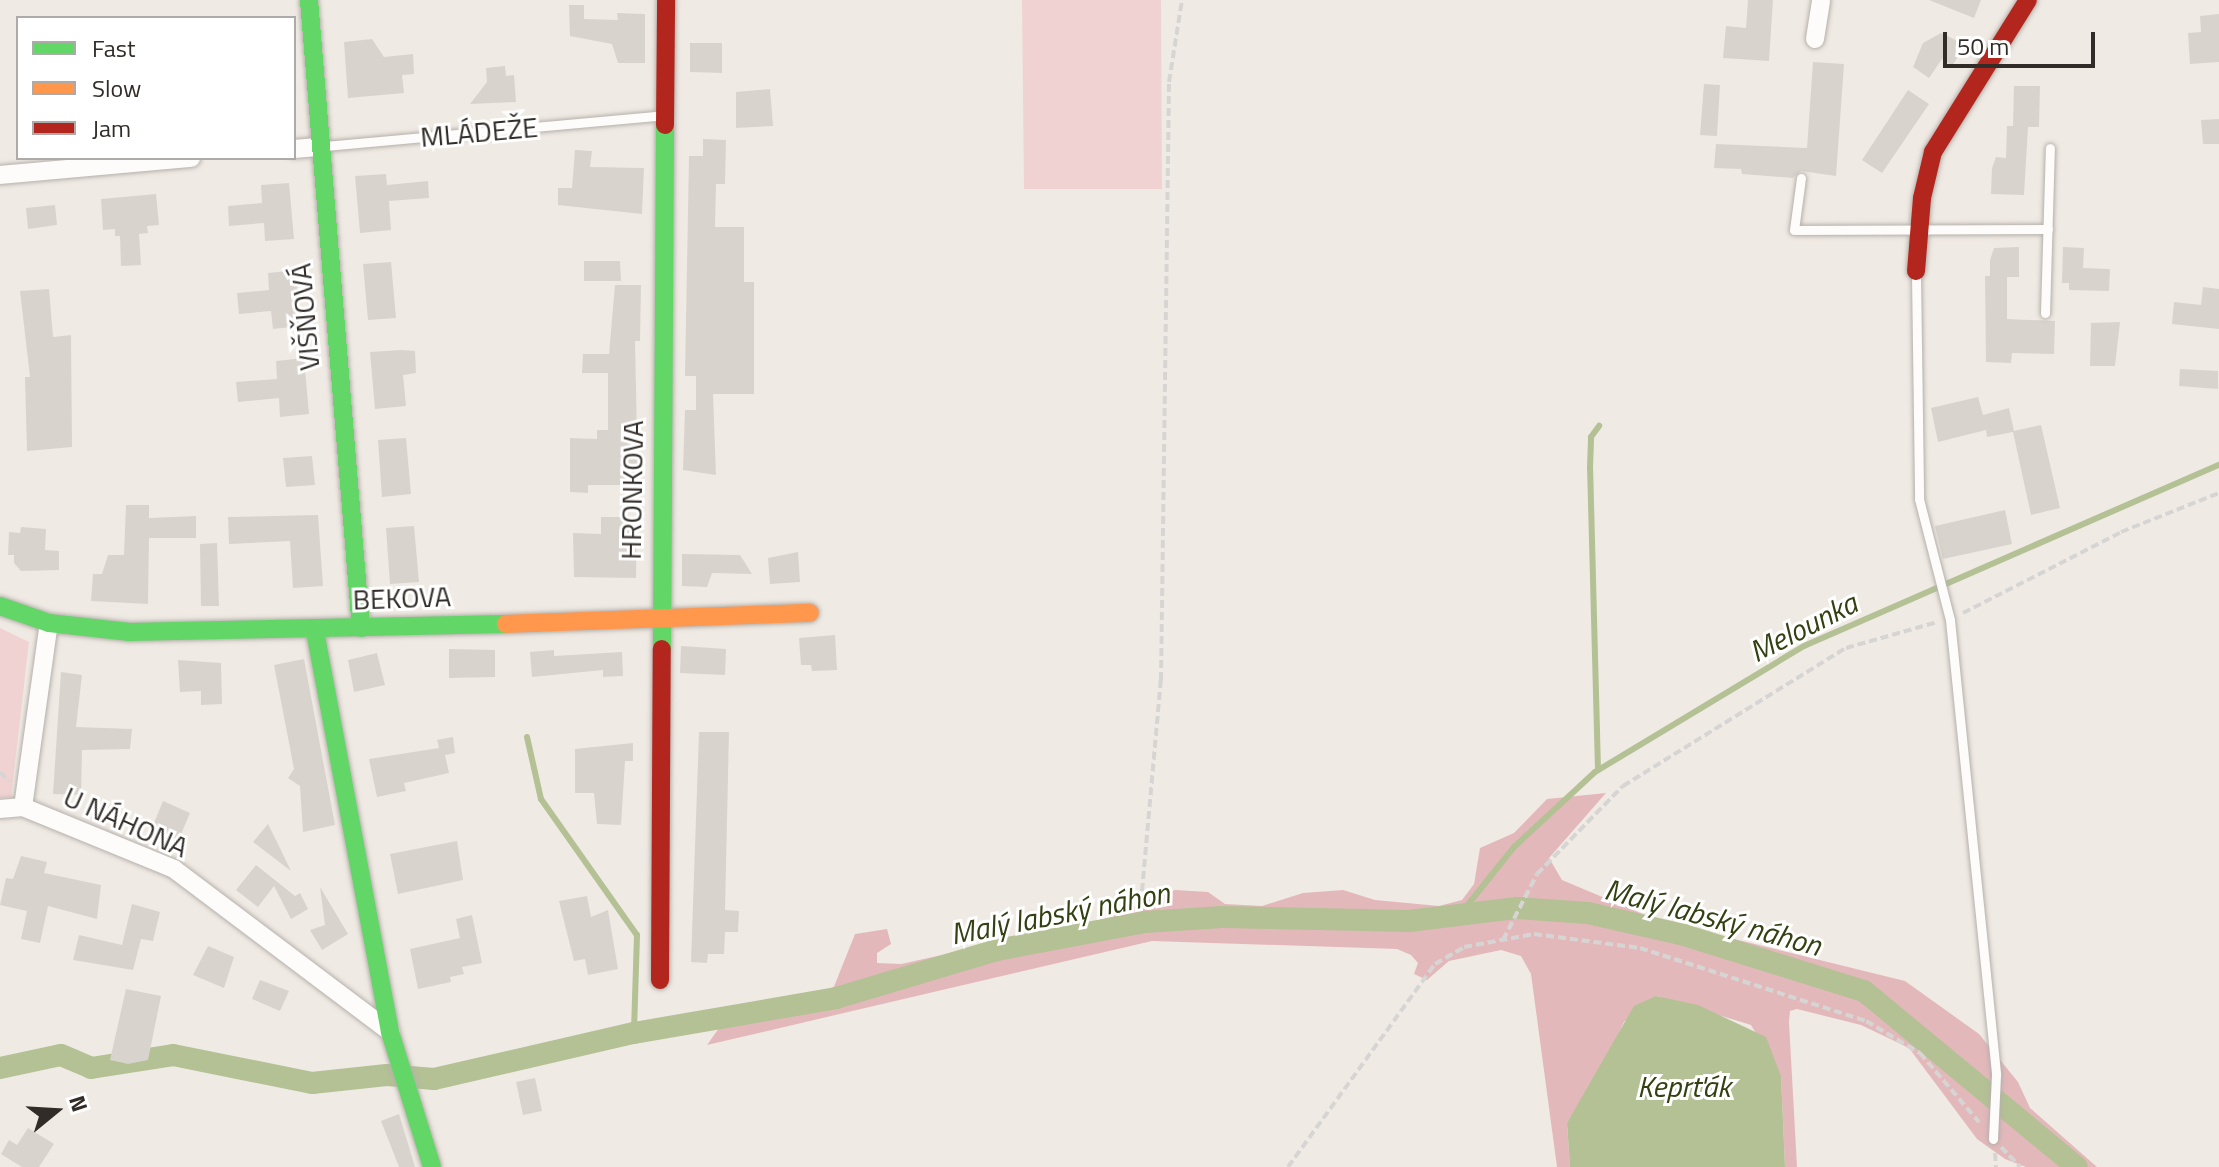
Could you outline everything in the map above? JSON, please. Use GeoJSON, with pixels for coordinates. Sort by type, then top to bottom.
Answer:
{"type":"FeatureCollection","features":[{"type":"Feature","properties":{"kind":"street","name":"VIŠŇOVÁ"},"geometry":{"type":"LineString","coordinates":[[309,0],[317,147],[361,628]]}},
{"type":"Feature","properties":{"kind":"street","name":"HRONKOVA"},"geometry":{"type":"LineString","coordinates":[[660,980],[658,616],[666,0]]}},
{"type":"Feature","properties":{"kind":"street"},"geometry":{"type":"LineString","coordinates":[[1815,39],[1821,0]]}},
{"type":"Feature","properties":{"kind":"street"},"geometry":{"type":"LineString","coordinates":[[1916,271],[1919,228],[1933,152],[2028,0]]}},
{"type":"Feature","properties":{"kind":"street","name":"MLÁDEŽE"},"geometry":{"type":"LineString","coordinates":[[296,149],[317,147]]}},
{"type":"Feature","properties":{"kind":"street"},"geometry":{"type":"LineString","coordinates":[[0,175],[169,160]]}},
{"type":"Feature","properties":{"kind":"street","name":"BEKOVA"},"geometry":{"type":"LineString","coordinates":[[0,606],[49,623],[129,632],[315,631],[658,616],[810,613]]}},
{"type":"Feature","properties":{"kind":"street","name":"U NÁHONA"},"geometry":{"type":"LineString","coordinates":[[49,623],[23,807],[174,869],[390,1032]]}},
{"type":"Feature","properties":{"kind":"street"},"geometry":{"type":"LineString","coordinates":[[315,631],[390,1032],[413,1097],[432,1167]]}},
{"type":"Feature","properties":{"kind":"street"},"geometry":{"type":"LineString","coordinates":[[0,809],[23,807]]}},
{"type":"Feature","properties":{"kind":"lane","name":"MLÁDEŽE"},"geometry":{"type":"LineString","coordinates":[[317,147],[664,115]]}},
{"type":"Feature","properties":{"kind":"lane"},"geometry":{"type":"LineString","coordinates":[[2045,313],[2050,148]]}},
{"type":"Feature","properties":{"kind":"lane"},"geometry":{"type":"LineString","coordinates":[[1801,178],[1794,230],[2048,229]]}},
{"type":"Feature","properties":{"kind":"lane"},"geometry":{"type":"LineString","coordinates":[[1916,271],[1919,499],[1950,620],[1996,1075],[1993,1139]]}},
{"type":"Feature","properties":{"kind":"path"},"geometry":{"type":"LineString","coordinates":[[1142,891],[1161,680],[1169,82],[1182,0]]}},
{"type":"Feature","properties":{"kind":"path"},"geometry":{"type":"LineString","coordinates":[[1504,939],[1537,874],[1623,786],[1774,691],[1846,648],[1950,620],[2121,532],[2219,493]]}},
{"type":"Feature","properties":{"kind":"path"},"geometry":{"type":"LineString","coordinates":[[1288,1167],[1435,964],[1464,947],[1534,934],[1640,948],[1866,1021],[1920,1053],[2020,1167]]}},
{"type":"Feature","properties":{"kind":"shaded area"},"geometry":{"type":"Polygon","coordinates":[[[1022,0],[1161,0],[1162,189],[1024,189],[1022,0]]]}},
{"type":"Feature","properties":{"kind":"shaded area"},"geometry":{"type":"Polygon","coordinates":[[[0,628],[29,642],[11,797],[0,798],[0,628]]]}},
{"type":"Feature","properties":{"kind":"shaded area"},"geometry":{"type":"Polygon","coordinates":[[[1606,793],[1549,858],[1562,880],[1657,920],[1905,981],[1979,1034],[2018,1082],[2030,1108],[2097,1167],[2026,1167],[2005,1159],[1977,1139],[1909,1048],[1861,1025],[1797,1009],[1790,1011],[1789,1022],[1797,1167],[1785,1167],[1781,1076],[1751,1025],[1657,996],[1624,1022],[1606,1061],[1567,1123],[1570,1167],[1557,1167],[1531,974],[1521,956],[1501,950],[1449,961],[1427,980],[1414,974],[1418,963],[1411,955],[1397,949],[1152,941],[707,1045],[734,1007],[833,989],[855,934],[887,929],[891,944],[877,953],[877,963],[901,964],[1096,921],[1175,890],[1208,892],[1225,904],[1262,906],[1303,893],[1343,890],[1375,900],[1439,906],[1462,900],[1474,884],[1480,848],[1514,833],[1547,799],[1606,793]]]}},
{"type":"Feature","properties":{"kind":"water","name":"Keprťák"},"geometry":{"type":"Polygon","coordinates":[[[1656,996],[1698,1005],[1766,1037],[1781,1076],[1785,1167],[1570,1167],[1567,1123],[1634,1006],[1656,996]]]}},
{"type":"Feature","properties":{"kind":"building"},"geometry":{"type":"Polygon","coordinates":[[[1748,0],[1773,0],[1769,61],[1723,58],[1726,26],[1746,28],[1748,0]]]}},
{"type":"Feature","properties":{"kind":"building"},"geometry":{"type":"Polygon","coordinates":[[[1929,0],[1981,0],[1974,18],[1929,0]]]}},
{"type":"Feature","properties":{"kind":"building"},"geometry":{"type":"Polygon","coordinates":[[[569,5],[584,5],[584,19],[618,20],[617,13],[645,14],[645,63],[618,63],[612,44],[570,36],[569,5]]]}},
{"type":"Feature","properties":{"kind":"building"},"geometry":{"type":"Polygon","coordinates":[[[2219,14],[2219,62],[2190,64],[2188,33],[2201,32],[2200,16],[2219,14]]]}},
{"type":"Feature","properties":{"kind":"building"},"geometry":{"type":"Polygon","coordinates":[[[1941,33],[1966,45],[1952,66],[1942,59],[1929,78],[1913,67],[1923,43],[1941,33]]]}},
{"type":"Feature","properties":{"kind":"building"},"geometry":{"type":"Polygon","coordinates":[[[372,39],[384,57],[413,54],[414,74],[402,75],[404,93],[348,98],[344,42],[372,39]]]}},
{"type":"Feature","properties":{"kind":"building"},"geometry":{"type":"Polygon","coordinates":[[[690,43],[722,43],[722,73],[690,72],[690,43]]]}},
{"type":"Feature","properties":{"kind":"building"},"geometry":{"type":"Polygon","coordinates":[[[1813,62],[1844,64],[1836,176],[1801,171],[1793,178],[1742,174],[1741,169],[1714,168],[1716,144],[1807,148],[1813,62]]]}},
{"type":"Feature","properties":{"kind":"building"},"geometry":{"type":"Polygon","coordinates":[[[505,66],[506,76],[514,75],[516,102],[470,104],[487,82],[486,68],[505,66]]]}},
{"type":"Feature","properties":{"kind":"building"},"geometry":{"type":"Polygon","coordinates":[[[1704,84],[1720,85],[1717,136],[1700,135],[1704,84]]]}},
{"type":"Feature","properties":{"kind":"building"},"geometry":{"type":"Polygon","coordinates":[[[2014,86],[2040,86],[2039,127],[2028,127],[2024,195],[1991,194],[1992,168],[1996,157],[2006,158],[2007,126],[2013,126],[2014,86]]]}},
{"type":"Feature","properties":{"kind":"building"},"geometry":{"type":"Polygon","coordinates":[[[770,89],[773,126],[736,128],[736,92],[770,89]]]}},
{"type":"Feature","properties":{"kind":"building"},"geometry":{"type":"Polygon","coordinates":[[[1908,90],[1929,104],[1882,173],[1862,160],[1908,90]]]}},
{"type":"Feature","properties":{"kind":"building"},"geometry":{"type":"Polygon","coordinates":[[[2219,119],[2219,144],[2203,144],[2201,120],[2219,119]]]}},
{"type":"Feature","properties":{"kind":"building"},"geometry":{"type":"Polygon","coordinates":[[[703,139],[726,140],[725,184],[716,184],[715,227],[744,227],[744,282],[754,282],[754,394],[713,394],[716,475],[683,470],[685,410],[696,410],[696,376],[685,376],[689,156],[703,156],[703,139]]]}},
{"type":"Feature","properties":{"kind":"building"},"geometry":{"type":"Polygon","coordinates":[[[575,150],[592,151],[590,167],[644,168],[642,214],[558,205],[558,188],[572,188],[575,150]]]}},
{"type":"Feature","properties":{"kind":"building"},"geometry":{"type":"Polygon","coordinates":[[[386,174],[387,185],[428,181],[429,198],[389,201],[391,230],[360,233],[355,176],[386,174]]]}},
{"type":"Feature","properties":{"kind":"building"},"geometry":{"type":"Polygon","coordinates":[[[289,183],[294,239],[265,241],[264,223],[229,226],[228,206],[262,203],[261,185],[289,183]]]}},
{"type":"Feature","properties":{"kind":"building"},"geometry":{"type":"Polygon","coordinates":[[[156,194],[159,225],[147,226],[148,233],[139,234],[141,265],[121,266],[120,236],[115,236],[115,229],[103,230],[101,199],[156,194]]]}},
{"type":"Feature","properties":{"kind":"building"},"geometry":{"type":"Polygon","coordinates":[[[55,205],[57,225],[28,229],[26,208],[55,205]]]}},
{"type":"Feature","properties":{"kind":"building"},"geometry":{"type":"Polygon","coordinates":[[[2019,247],[2019,277],[2007,277],[2007,319],[2055,321],[2054,354],[2012,353],[2011,363],[1986,362],[1985,276],[1990,276],[1994,248],[2019,247]]]}},
{"type":"Feature","properties":{"kind":"building"},"geometry":{"type":"Polygon","coordinates":[[[2063,247],[2084,248],[2083,268],[2110,269],[2109,291],[2069,290],[2069,283],[2062,283],[2063,247]]]}},
{"type":"Feature","properties":{"kind":"building"},"geometry":{"type":"Polygon","coordinates":[[[584,261],[620,261],[621,281],[584,281],[584,261]]]}},
{"type":"Feature","properties":{"kind":"building"},"geometry":{"type":"Polygon","coordinates":[[[391,262],[396,318],[368,320],[363,264],[391,262]]]}},
{"type":"Feature","properties":{"kind":"building"},"geometry":{"type":"Polygon","coordinates":[[[296,270],[301,326],[273,329],[271,311],[239,314],[237,293],[269,290],[268,273],[296,270]]]}},
{"type":"Feature","properties":{"kind":"building"},"geometry":{"type":"Polygon","coordinates":[[[615,285],[641,285],[640,341],[635,341],[638,485],[588,485],[588,493],[570,492],[570,438],[597,439],[597,430],[608,430],[608,373],[582,373],[583,354],[609,354],[615,285]]]}},
{"type":"Feature","properties":{"kind":"building"},"geometry":{"type":"Polygon","coordinates":[[[2203,287],[2219,289],[2219,329],[2172,324],[2174,302],[2201,305],[2203,287]]]}},
{"type":"Feature","properties":{"kind":"building"},"geometry":{"type":"Polygon","coordinates":[[[49,289],[53,337],[71,335],[72,447],[27,451],[25,377],[30,377],[20,291],[49,289]]]}},
{"type":"Feature","properties":{"kind":"building"},"geometry":{"type":"Polygon","coordinates":[[[2120,322],[2115,366],[2090,366],[2091,323],[2120,322]]]}},
{"type":"Feature","properties":{"kind":"building"},"geometry":{"type":"Polygon","coordinates":[[[415,351],[416,373],[403,375],[406,406],[375,409],[370,352],[415,351]]]}},
{"type":"Feature","properties":{"kind":"building"},"geometry":{"type":"Polygon","coordinates":[[[304,358],[309,414],[280,417],[279,398],[238,402],[236,382],[277,379],[276,361],[304,358]]]}},
{"type":"Feature","properties":{"kind":"building"},"geometry":{"type":"Polygon","coordinates":[[[2180,369],[2218,371],[2218,389],[2179,386],[2180,369]]]}},
{"type":"Feature","properties":{"kind":"building"},"geometry":{"type":"Polygon","coordinates":[[[1978,397],[1983,415],[2009,408],[2014,431],[2041,425],[2060,508],[2031,515],[2013,432],[1987,437],[1986,430],[1938,442],[1931,408],[1978,397]]]}},
{"type":"Feature","properties":{"kind":"building"},"geometry":{"type":"Polygon","coordinates":[[[406,438],[411,494],[382,497],[378,440],[406,438]]]}},
{"type":"Feature","properties":{"kind":"building"},"geometry":{"type":"Polygon","coordinates":[[[312,456],[315,485],[286,487],[283,458],[312,456]]]}},
{"type":"Feature","properties":{"kind":"building"},"geometry":{"type":"Polygon","coordinates":[[[126,505],[149,505],[149,518],[196,516],[196,538],[149,538],[148,604],[91,601],[93,574],[102,574],[108,555],[124,555],[126,505]]]}},
{"type":"Feature","properties":{"kind":"building"},"geometry":{"type":"Polygon","coordinates":[[[2005,510],[2012,544],[1943,559],[1935,526],[2005,510]]]}},
{"type":"Feature","properties":{"kind":"building"},"geometry":{"type":"Polygon","coordinates":[[[318,515],[323,586],[293,588],[290,541],[229,544],[228,517],[318,515]]]}},
{"type":"Feature","properties":{"kind":"building"},"geometry":{"type":"Polygon","coordinates":[[[601,517],[637,517],[636,578],[574,577],[573,533],[601,534],[601,517]]]}},
{"type":"Feature","properties":{"kind":"building"},"geometry":{"type":"Polygon","coordinates":[[[414,526],[419,582],[390,584],[386,528],[414,526]]]}},
{"type":"Feature","properties":{"kind":"building"},"geometry":{"type":"Polygon","coordinates":[[[21,527],[46,529],[45,550],[59,551],[59,570],[21,571],[14,563],[14,555],[8,555],[9,532],[20,533],[21,527]]]}},
{"type":"Feature","properties":{"kind":"building"},"geometry":{"type":"Polygon","coordinates":[[[217,543],[219,606],[201,606],[200,544],[217,543]]]}},
{"type":"Feature","properties":{"kind":"building"},"geometry":{"type":"Polygon","coordinates":[[[798,552],[800,582],[770,584],[768,558],[798,552]]]}},
{"type":"Feature","properties":{"kind":"building"},"geometry":{"type":"Polygon","coordinates":[[[682,554],[740,555],[752,574],[712,573],[707,587],[682,586],[682,554]]]}},
{"type":"Feature","properties":{"kind":"building"},"geometry":{"type":"Polygon","coordinates":[[[835,635],[837,670],[812,671],[811,665],[801,665],[799,638],[835,635]]]}},
{"type":"Feature","properties":{"kind":"building"},"geometry":{"type":"Polygon","coordinates":[[[681,646],[726,649],[725,675],[680,673],[681,646]]]}},
{"type":"Feature","properties":{"kind":"building"},"geometry":{"type":"Polygon","coordinates":[[[449,649],[495,650],[495,677],[449,678],[449,649]]]}},
{"type":"Feature","properties":{"kind":"building"},"geometry":{"type":"Polygon","coordinates":[[[554,650],[554,656],[622,652],[623,676],[603,677],[603,670],[532,677],[530,652],[554,650]]]}},
{"type":"Feature","properties":{"kind":"building"},"geometry":{"type":"Polygon","coordinates":[[[377,653],[385,685],[354,692],[348,660],[377,653]]]}},
{"type":"Feature","properties":{"kind":"building"},"geometry":{"type":"Polygon","coordinates":[[[304,659],[335,825],[303,832],[300,786],[288,778],[294,769],[274,665],[304,659]]]}},
{"type":"Feature","properties":{"kind":"building"},"geometry":{"type":"Polygon","coordinates":[[[178,660],[221,663],[222,704],[201,705],[201,691],[180,692],[178,660]]]}},
{"type":"Feature","properties":{"kind":"building"},"geometry":{"type":"Polygon","coordinates":[[[61,672],[82,675],[76,727],[132,729],[130,749],[82,750],[81,795],[53,794],[61,672]]]}},
{"type":"Feature","properties":{"kind":"building"},"geometry":{"type":"Polygon","coordinates":[[[699,732],[729,732],[725,910],[739,911],[738,932],[725,932],[724,954],[708,954],[707,963],[691,962],[699,732]]]}},
{"type":"Feature","properties":{"kind":"building"},"geometry":{"type":"Polygon","coordinates":[[[453,737],[455,753],[445,755],[449,773],[404,783],[406,791],[377,797],[369,759],[439,748],[437,740],[453,737]]]}},
{"type":"Feature","properties":{"kind":"building"},"geometry":{"type":"Polygon","coordinates":[[[633,743],[633,761],[625,761],[621,825],[597,824],[594,793],[575,793],[575,749],[633,743]]]}},
{"type":"Feature","properties":{"kind":"building"},"geometry":{"type":"Polygon","coordinates":[[[163,801],[190,813],[176,846],[149,835],[163,801]]]}},
{"type":"Feature","properties":{"kind":"building"},"geometry":{"type":"Polygon","coordinates":[[[268,824],[277,842],[291,871],[253,842],[268,824]]]}},
{"type":"Feature","properties":{"kind":"building"},"geometry":{"type":"Polygon","coordinates":[[[457,841],[463,880],[398,894],[390,854],[457,841]]]}},
{"type":"Feature","properties":{"kind":"building"},"geometry":{"type":"Polygon","coordinates":[[[21,856],[47,862],[44,873],[101,885],[97,919],[48,906],[40,943],[21,939],[27,911],[0,905],[6,878],[13,879],[21,856]]]}},
{"type":"Feature","properties":{"kind":"building"},"geometry":{"type":"Polygon","coordinates":[[[256,865],[295,896],[300,893],[308,909],[291,919],[274,886],[258,907],[236,890],[256,865]]]}},
{"type":"Feature","properties":{"kind":"building"},"geometry":{"type":"Polygon","coordinates":[[[320,887],[348,934],[322,950],[310,930],[325,925],[320,887]]]}},
{"type":"Feature","properties":{"kind":"building"},"geometry":{"type":"Polygon","coordinates":[[[587,896],[591,917],[608,910],[618,969],[588,975],[585,959],[574,961],[559,901],[587,896]]]}},
{"type":"Feature","properties":{"kind":"building"},"geometry":{"type":"Polygon","coordinates":[[[132,904],[160,912],[153,941],[141,939],[133,970],[73,960],[79,935],[122,945],[132,904]]]}},
{"type":"Feature","properties":{"kind":"building"},"geometry":{"type":"Polygon","coordinates":[[[472,915],[482,963],[462,967],[464,974],[450,977],[451,982],[418,989],[410,949],[460,938],[456,919],[472,915]]]}},
{"type":"Feature","properties":{"kind":"building"},"geometry":{"type":"Polygon","coordinates":[[[208,946],[234,957],[224,988],[193,975],[208,946]]]}},
{"type":"Feature","properties":{"kind":"building"},"geometry":{"type":"Polygon","coordinates":[[[260,980],[289,991],[280,1011],[252,999],[260,980]]]}},
{"type":"Feature","properties":{"kind":"building"},"geometry":{"type":"Polygon","coordinates":[[[126,989],[161,996],[148,1060],[128,1064],[110,1060],[126,989]]]}},
{"type":"Feature","properties":{"kind":"building"},"geometry":{"type":"Polygon","coordinates":[[[535,1078],[542,1111],[523,1115],[516,1082],[535,1078]]]}},
{"type":"Feature","properties":{"kind":"building"},"geometry":{"type":"Polygon","coordinates":[[[399,1114],[415,1167],[399,1167],[381,1121],[399,1114]]]}},
{"type":"Feature","properties":{"kind":"building"},"geometry":{"type":"Polygon","coordinates":[[[28,1128],[54,1144],[39,1167],[22,1167],[1,1154],[9,1140],[17,1145],[28,1128]]]}},
{"type":"Feature","properties":{"kind":"waterway"},"geometry":{"type":"LineString","coordinates":[[1598,770],[1590,468],[1591,437],[1599,426]]}},
{"type":"Feature","properties":{"kind":"waterway","name":"Melounka"},"geometry":{"type":"LineString","coordinates":[[1462,912],[1514,847],[1595,772],[1804,646],[2219,465]]}},
{"type":"Feature","properties":{"kind":"waterway"},"geometry":{"type":"LineString","coordinates":[[527,737],[541,799],[637,935],[634,1033]]}},
{"type":"Feature","properties":{"kind":"waterway","name":"Malý labský náhon"},"geometry":{"type":"LineString","coordinates":[[0,1068],[61,1055],[91,1068],[173,1055],[312,1083],[387,1075],[434,1079],[634,1033],[836,998],[997,950],[1145,922],[1222,917],[1409,921],[1517,908],[1588,913],[1684,935],[1864,991],[2077,1167]]}},
{"type":"Feature","properties":{"kind":"traffic: fast"},"geometry":{"type":"LineString","coordinates":[[309,0],[361,628]]}},
{"type":"Feature","properties":{"kind":"traffic: fast"},"geometry":{"type":"LineString","coordinates":[[662,649],[665,125]]}},
{"type":"Feature","properties":{"kind":"traffic: fast"},"geometry":{"type":"LineString","coordinates":[[0,606],[49,623],[129,632],[506,624]]}},
{"type":"Feature","properties":{"kind":"traffic: fast"},"geometry":{"type":"LineString","coordinates":[[315,631],[390,1032],[432,1167]]}},
{"type":"Feature","properties":{"kind":"traffic: slow"},"geometry":{"type":"LineString","coordinates":[[506,624],[810,613]]}},
{"type":"Feature","properties":{"kind":"traffic: jam"},"geometry":{"type":"LineString","coordinates":[[665,125],[666,0]]}},
{"type":"Feature","properties":{"kind":"traffic: jam"},"geometry":{"type":"LineString","coordinates":[[1916,271],[1922,198],[1933,152],[2028,0]]}},
{"type":"Feature","properties":{"kind":"traffic: jam"},"geometry":{"type":"LineString","coordinates":[[660,980],[662,649]]}}]}
